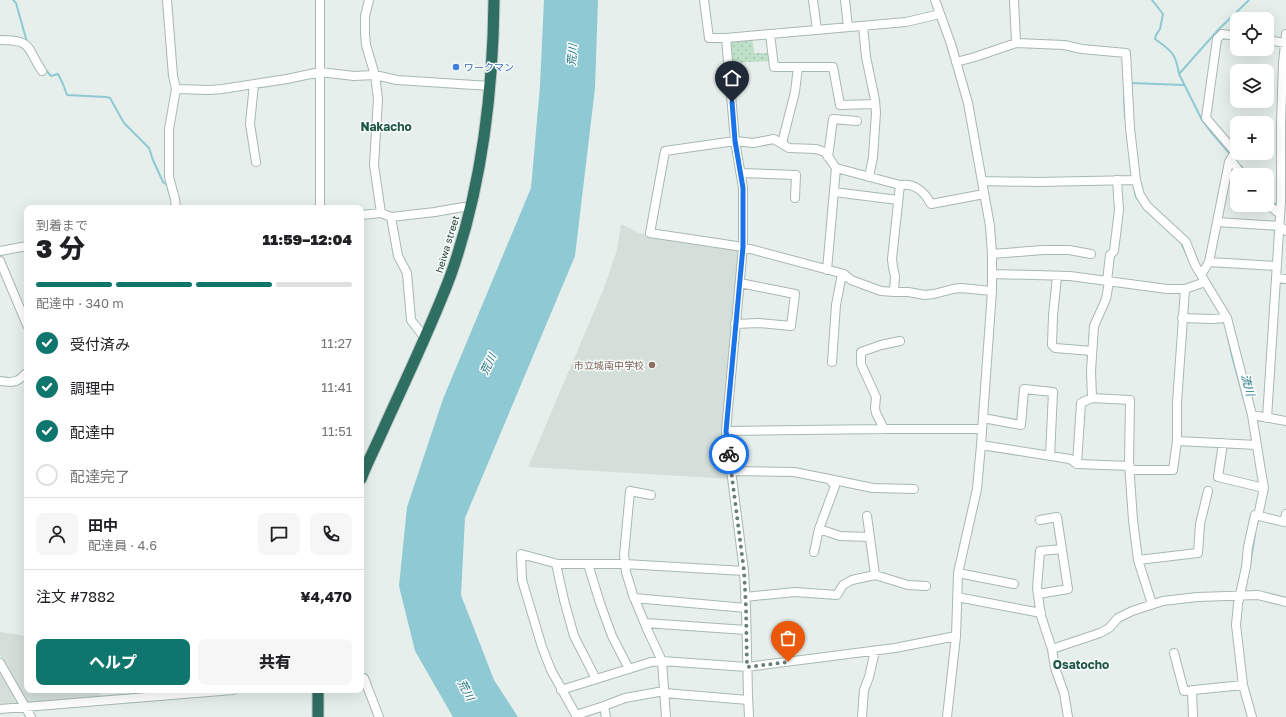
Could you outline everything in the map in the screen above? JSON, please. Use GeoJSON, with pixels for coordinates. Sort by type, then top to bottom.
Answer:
{"type":"FeatureCollection","features":[{"type":"Feature","properties":{"kind":"highway","name":"heiwa street"},"geometry":{"type":"LineString","coordinates":[[364,472],[450,277],[470,209],[485,131],[490,86],[494,0]]}},
{"type":"Feature","properties":{"kind":"highway"},"geometry":{"type":"LineString","coordinates":[[318,693],[318,717]]}},
{"type":"Feature","properties":{"kind":"street"},"geometry":{"type":"LineString","coordinates":[[167,0],[173,76],[176,89],[169,129],[169,177],[176,205]]}},
{"type":"Feature","properties":{"kind":"street"},"geometry":{"type":"LineString","coordinates":[[320,0],[320,205]]}},
{"type":"Feature","properties":{"kind":"street"},"geometry":{"type":"LineString","coordinates":[[369,0],[365,16],[365,34],[378,99],[374,165],[381,213]]}},
{"type":"Feature","properties":{"kind":"street"},"geometry":{"type":"LineString","coordinates":[[704,0],[709,38],[726,38],[906,22],[940,14]]}},
{"type":"Feature","properties":{"kind":"street"},"geometry":{"type":"LineString","coordinates":[[813,0],[816,30]]}},
{"type":"Feature","properties":{"kind":"street"},"geometry":{"type":"LineString","coordinates":[[845,0],[848,27]]}},
{"type":"Feature","properties":{"kind":"street"},"geometry":{"type":"LineString","coordinates":[[1014,0],[1016,43]]}},
{"type":"Feature","properties":{"kind":"street"},"geometry":{"type":"LineString","coordinates":[[938,1],[940,14],[968,103],[990,226],[993,274],[977,489],[958,573],[956,636],[947,717]]}},
{"type":"Feature","properties":{"kind":"street"},"geometry":{"type":"LineString","coordinates":[[863,26],[866,57],[876,113],[873,157],[869,177]]}},
{"type":"Feature","properties":{"kind":"street"},"geometry":{"type":"LineString","coordinates":[[770,34],[774,67],[833,67],[840,105],[875,104]]}},
{"type":"Feature","properties":{"kind":"street"},"geometry":{"type":"LineString","coordinates":[[1230,35],[1222,34],[1217,39],[1206,118],[1230,146]]}},
{"type":"Feature","properties":{"kind":"street"},"geometry":{"type":"LineString","coordinates":[[726,38],[735,141],[743,188],[743,247],[726,431],[744,571],[749,717]]}},
{"type":"Feature","properties":{"kind":"street"},"geometry":{"type":"LineString","coordinates":[[1267,418],[1277,266],[1283,229],[1281,123],[1283,63],[1286,39],[1274,40]]}},
{"type":"Feature","properties":{"kind":"street"},"geometry":{"type":"LineString","coordinates":[[0,40],[25,42],[42,71]]}},
{"type":"Feature","properties":{"kind":"street"},"geometry":{"type":"LineString","coordinates":[[956,62],[1016,43],[1064,45],[1082,49],[1126,53],[1130,128],[1136,180],[1140,196],[1147,206],[1186,242],[1195,265],[1227,318],[1252,416],[1264,488],[1258,516]]}},
{"type":"Feature","properties":{"kind":"street"},"geometry":{"type":"LineString","coordinates":[[782,143],[795,92],[798,67]]}},
{"type":"Feature","properties":{"kind":"street"},"geometry":{"type":"LineString","coordinates":[[176,89],[208,90],[287,79],[320,72],[354,76],[374,75],[397,80],[490,86]]}},
{"type":"Feature","properties":{"kind":"street"},"geometry":{"type":"LineString","coordinates":[[254,84],[250,124],[256,162]]}},
{"type":"Feature","properties":{"kind":"street"},"geometry":{"type":"LineString","coordinates":[[828,157],[833,119],[857,120]]}},
{"type":"Feature","properties":{"kind":"street"},"geometry":{"type":"LineString","coordinates":[[984,194],[932,204],[923,191],[907,184],[900,185],[836,168],[825,152],[816,149],[789,148],[774,140],[753,143],[735,141],[665,151],[650,233],[743,247],[844,274],[851,280],[881,291],[908,292],[925,295],[961,288],[992,291]]}},
{"type":"Feature","properties":{"kind":"street"},"geometry":{"type":"LineString","coordinates":[[993,274],[1070,276],[1167,289],[1185,289],[1203,278],[1217,222],[1229,162],[1231,160],[1237,168]]}},
{"type":"Feature","properties":{"kind":"street"},"geometry":{"type":"LineString","coordinates":[[827,270],[836,168]]}},
{"type":"Feature","properties":{"kind":"street"},"geometry":{"type":"LineString","coordinates":[[741,173],[796,175],[795,198]]}},
{"type":"Feature","properties":{"kind":"street"},"geometry":{"type":"LineString","coordinates":[[1092,398],[1091,371],[1094,326],[1106,299],[1110,255],[1114,250],[1119,210],[1117,180]]}},
{"type":"Feature","properties":{"kind":"street"},"geometry":{"type":"LineString","coordinates":[[982,181],[1038,182],[1136,180]]}},
{"type":"Feature","properties":{"kind":"street"},"geometry":{"type":"LineString","coordinates":[[894,292],[896,276],[892,259],[900,185]]}},
{"type":"Feature","properties":{"kind":"street"},"geometry":{"type":"LineString","coordinates":[[834,192],[898,200]]}},
{"type":"Feature","properties":{"kind":"street"},"geometry":{"type":"LineString","coordinates":[[364,215],[381,213],[390,217],[463,207],[470,209]]}},
{"type":"Feature","properties":{"kind":"street"},"geometry":{"type":"LineString","coordinates":[[390,217],[398,256],[407,273],[411,320],[424,337]]}},
{"type":"Feature","properties":{"kind":"street"},"geometry":{"type":"LineString","coordinates":[[1217,222],[1283,229]]}},
{"type":"Feature","properties":{"kind":"street"},"geometry":{"type":"LineString","coordinates":[[0,251],[24,247]]}},
{"type":"Feature","properties":{"kind":"street"},"geometry":{"type":"LineString","coordinates":[[992,254],[1042,250],[1069,250],[1091,254]]}},
{"type":"Feature","properties":{"kind":"street"},"geometry":{"type":"LineString","coordinates":[[0,261],[24,318]]}},
{"type":"Feature","properties":{"kind":"street"},"geometry":{"type":"LineString","coordinates":[[1208,262],[1277,266]]}},
{"type":"Feature","properties":{"kind":"street"},"geometry":{"type":"LineString","coordinates":[[832,362],[836,305],[842,274]]}},
{"type":"Feature","properties":{"kind":"street"},"geometry":{"type":"LineString","coordinates":[[1057,276],[1052,345],[1055,348],[1092,351]]}},
{"type":"Feature","properties":{"kind":"street"},"geometry":{"type":"LineString","coordinates":[[1276,278],[1286,279]]}},
{"type":"Feature","properties":{"kind":"street"},"geometry":{"type":"LineString","coordinates":[[735,324],[791,326],[795,294],[740,283]]}},
{"type":"Feature","properties":{"kind":"street"},"geometry":{"type":"LineString","coordinates":[[981,445],[1070,459],[1077,464],[1173,470],[1177,441],[1177,403],[1185,289]]}},
{"type":"Feature","properties":{"kind":"street"},"geometry":{"type":"LineString","coordinates":[[1182,318],[1227,318]]}},
{"type":"Feature","properties":{"kind":"street"},"geometry":{"type":"LineString","coordinates":[[884,428],[876,413],[876,397],[861,364],[861,352],[881,345],[900,341]]}},
{"type":"Feature","properties":{"kind":"street"},"geometry":{"type":"LineString","coordinates":[[0,381],[9,382],[18,380],[24,374]]}},
{"type":"Feature","properties":{"kind":"street"},"geometry":{"type":"LineString","coordinates":[[983,418],[1021,425],[1024,389],[1054,392],[1050,456]]}},
{"type":"Feature","properties":{"kind":"street"},"geometry":{"type":"LineString","coordinates":[[1077,464],[1081,403],[1092,398],[1130,400],[1132,520],[1138,560],[1152,604]]}},
{"type":"Feature","properties":{"kind":"street"},"geometry":{"type":"LineString","coordinates":[[1252,416],[1286,421]]}},
{"type":"Feature","properties":{"kind":"street"},"geometry":{"type":"LineString","coordinates":[[726,431],[884,428],[982,429]]}},
{"type":"Feature","properties":{"kind":"street"},"geometry":{"type":"LineString","coordinates":[[1177,441],[1257,444]]}},
{"type":"Feature","properties":{"kind":"street"},"geometry":{"type":"LineString","coordinates":[[1223,443],[1218,477],[1264,488]]}},
{"type":"Feature","properties":{"kind":"street"},"geometry":{"type":"LineString","coordinates":[[731,471],[794,472],[873,488],[914,489]]}},
{"type":"Feature","properties":{"kind":"street"},"geometry":{"type":"LineString","coordinates":[[814,552],[819,528],[835,486],[829,479]]}},
{"type":"Feature","properties":{"kind":"street"},"geometry":{"type":"LineString","coordinates":[[651,495],[630,491],[624,555],[626,572],[634,598],[662,661],[666,717]]}},
{"type":"Feature","properties":{"kind":"street"},"geometry":{"type":"LineString","coordinates":[[1138,560],[1198,553],[1200,524],[1208,492]]}},
{"type":"Feature","properties":{"kind":"street"},"geometry":{"type":"LineString","coordinates":[[1252,717],[1243,686],[1236,625],[1248,548],[1255,515],[1284,522],[1286,514]]}},
{"type":"Feature","properties":{"kind":"street"},"geometry":{"type":"LineString","coordinates":[[867,516],[875,575]]}},
{"type":"Feature","properties":{"kind":"street"},"geometry":{"type":"LineString","coordinates":[[1038,594],[1068,589],[1056,517],[1040,520]]}},
{"type":"Feature","properties":{"kind":"street"},"geometry":{"type":"LineString","coordinates":[[819,528],[840,536],[870,537]]}},
{"type":"Feature","properties":{"kind":"street"},"geometry":{"type":"LineString","coordinates":[[1062,549],[1040,551],[1038,563],[1038,594],[1041,613],[1052,649],[1055,668],[1064,693],[1068,717]]}},
{"type":"Feature","properties":{"kind":"street"},"geometry":{"type":"LineString","coordinates":[[744,571],[625,564],[556,564],[521,554],[522,580],[542,647],[550,670],[576,715],[625,698],[664,692],[748,700]]}},
{"type":"Feature","properties":{"kind":"street"},"geometry":{"type":"LineString","coordinates":[[556,564],[574,636],[596,679]]}},
{"type":"Feature","properties":{"kind":"street"},"geometry":{"type":"LineString","coordinates":[[588,564],[612,636],[629,669]]}},
{"type":"Feature","properties":{"kind":"street"},"geometry":{"type":"LineString","coordinates":[[958,573],[1014,584]]}},
{"type":"Feature","properties":{"kind":"street"},"geometry":{"type":"LineString","coordinates":[[745,597],[796,592],[837,595],[843,585],[852,580],[875,575],[908,585],[926,586]]}},
{"type":"Feature","properties":{"kind":"street"},"geometry":{"type":"LineString","coordinates":[[1052,649],[1100,633],[1109,628],[1118,618],[1132,611],[1163,601],[1197,597],[1258,596],[1286,602]]}},
{"type":"Feature","properties":{"kind":"street"},"geometry":{"type":"LineString","coordinates":[[957,597],[1041,613]]}},
{"type":"Feature","properties":{"kind":"street"},"geometry":{"type":"LineString","coordinates":[[634,598],[746,608]]}},
{"type":"Feature","properties":{"kind":"street"},"geometry":{"type":"LineString","coordinates":[[644,623],[746,630]]}},
{"type":"Feature","properties":{"kind":"street"},"geometry":{"type":"LineString","coordinates":[[561,690],[651,662],[662,661],[747,667],[875,651],[956,636]]}},
{"type":"Feature","properties":{"kind":"street"},"geometry":{"type":"LineString","coordinates":[[862,717],[864,690],[869,677],[875,651]]}},
{"type":"Feature","properties":{"kind":"street"},"geometry":{"type":"LineString","coordinates":[[1174,653],[1184,691],[1243,686]]}},
{"type":"Feature","properties":{"kind":"street"},"geometry":{"type":"LineString","coordinates":[[0,663],[31,717]]}},
{"type":"Feature","properties":{"kind":"street"},"geometry":{"type":"LineString","coordinates":[[364,678],[379,717]]}},
{"type":"Feature","properties":{"kind":"street"},"geometry":{"type":"LineString","coordinates":[[1192,690],[1193,717]]}},
{"type":"Feature","properties":{"kind":"street"},"geometry":{"type":"LineString","coordinates":[[0,709],[196,693]]}},
{"type":"Feature","properties":{"kind":"street"},"geometry":{"type":"LineString","coordinates":[[604,706],[606,717]]}},
{"type":"Feature","properties":{"kind":"shaded area","name":"市立城南中学校"},"geometry":{"type":"Polygon","coordinates":[[[621,224],[639,233],[743,247],[726,431],[732,479],[528,467],[604,288],[617,250],[621,224]]]}},
{"type":"Feature","properties":{"kind":"shaded area"},"geometry":{"type":"Polygon","coordinates":[[[0,632],[24,636],[24,693],[100,693],[101,697],[26,703],[0,655],[0,632]]]}},
{"type":"Feature","properties":{"kind":"shaded area"},"geometry":{"type":"Polygon","coordinates":[[[0,669],[20,703],[0,704],[0,669]]]}},
{"type":"Feature","properties":{"kind":"green space"},"geometry":{"type":"Polygon","coordinates":[[[752,36],[754,53],[768,53],[769,61],[732,63],[729,38],[752,36]]]}},
{"type":"Feature","properties":{"kind":"water","name":"荒川"},"geometry":{"type":"Polygon","coordinates":[[[544,0],[598,0],[595,88],[575,256],[465,518],[461,595],[494,680],[518,717],[453,717],[415,651],[399,586],[407,507],[443,399],[531,188],[540,86],[544,0]]]}},
{"type":"Feature","properties":{"kind":"waterway"},"geometry":{"type":"LineString","coordinates":[[13,0],[16,3],[27,42]]}},
{"type":"Feature","properties":{"kind":"waterway"},"geometry":{"type":"LineString","coordinates":[[1152,0],[1163,14],[1160,29],[1155,39],[1166,47],[1175,57],[1179,74]]}},
{"type":"Feature","properties":{"kind":"waterway"},"geometry":{"type":"LineString","coordinates":[[1230,154],[1202,120],[1179,74],[1218,30],[1249,0]]}},
{"type":"Feature","properties":{"kind":"waterway"},"geometry":{"type":"LineString","coordinates":[[44,68],[51,76],[58,74],[67,95],[110,98],[124,123],[149,148],[163,182],[167,185],[171,199]]}},
{"type":"Feature","properties":{"kind":"waterway"},"geometry":{"type":"LineString","coordinates":[[1130,83],[1184,85]]}},
{"type":"Feature","properties":{"kind":"waterway","name":"流川"},"geometry":{"type":"LineString","coordinates":[[1124,96],[1125,117]]}},
{"type":"Feature","properties":{"kind":"waterway","name":"流川"},"geometry":{"type":"LineString","coordinates":[[1135,193],[1136,197],[1144,208]]}},
{"type":"Feature","properties":{"kind":"waterway"},"geometry":{"type":"LineString","coordinates":[[1274,204],[1277,207]]}},
{"type":"Feature","properties":{"kind":"waterway","name":"流川"},"geometry":{"type":"LineString","coordinates":[[1180,240],[1189,260]]}},
{"type":"Feature","properties":{"kind":"waterway","name":"流川"},"geometry":{"type":"LineString","coordinates":[[1227,333],[1244,400]]}},
{"type":"Feature","properties":{"kind":"waterway","name":"流川"},"geometry":{"type":"LineString","coordinates":[[1250,565],[1255,534]]}},
{"type":"Feature","properties":{"kind":"way so far"},"geometry":{"type":"LineString","coordinates":[[729,454],[744,571],[747,667],[788,662]]}},
{"type":"Feature","properties":{"kind":"place","name":"ワークマン"},"geometry":{"type":"Point","coordinates":[456,67]}},
{"type":"Feature","properties":{"kind":"place","name":"市立城南中学校"},"geometry":{"type":"Point","coordinates":[652,365]}},
{"type":"Feature","properties":{"kind":"district","name":"Nakacho"},"geometry":{"type":"Point","coordinates":[386,127]}},
{"type":"Feature","properties":{"kind":"district","name":"Osatocho"},"geometry":{"type":"Point","coordinates":[1081,665]}},
{"type":"Feature","properties":{"kind":"route"},"geometry":{"type":"LineString","coordinates":[[729,454],[726,431],[743,247],[743,188],[735,141],[732,102]]}}]}
